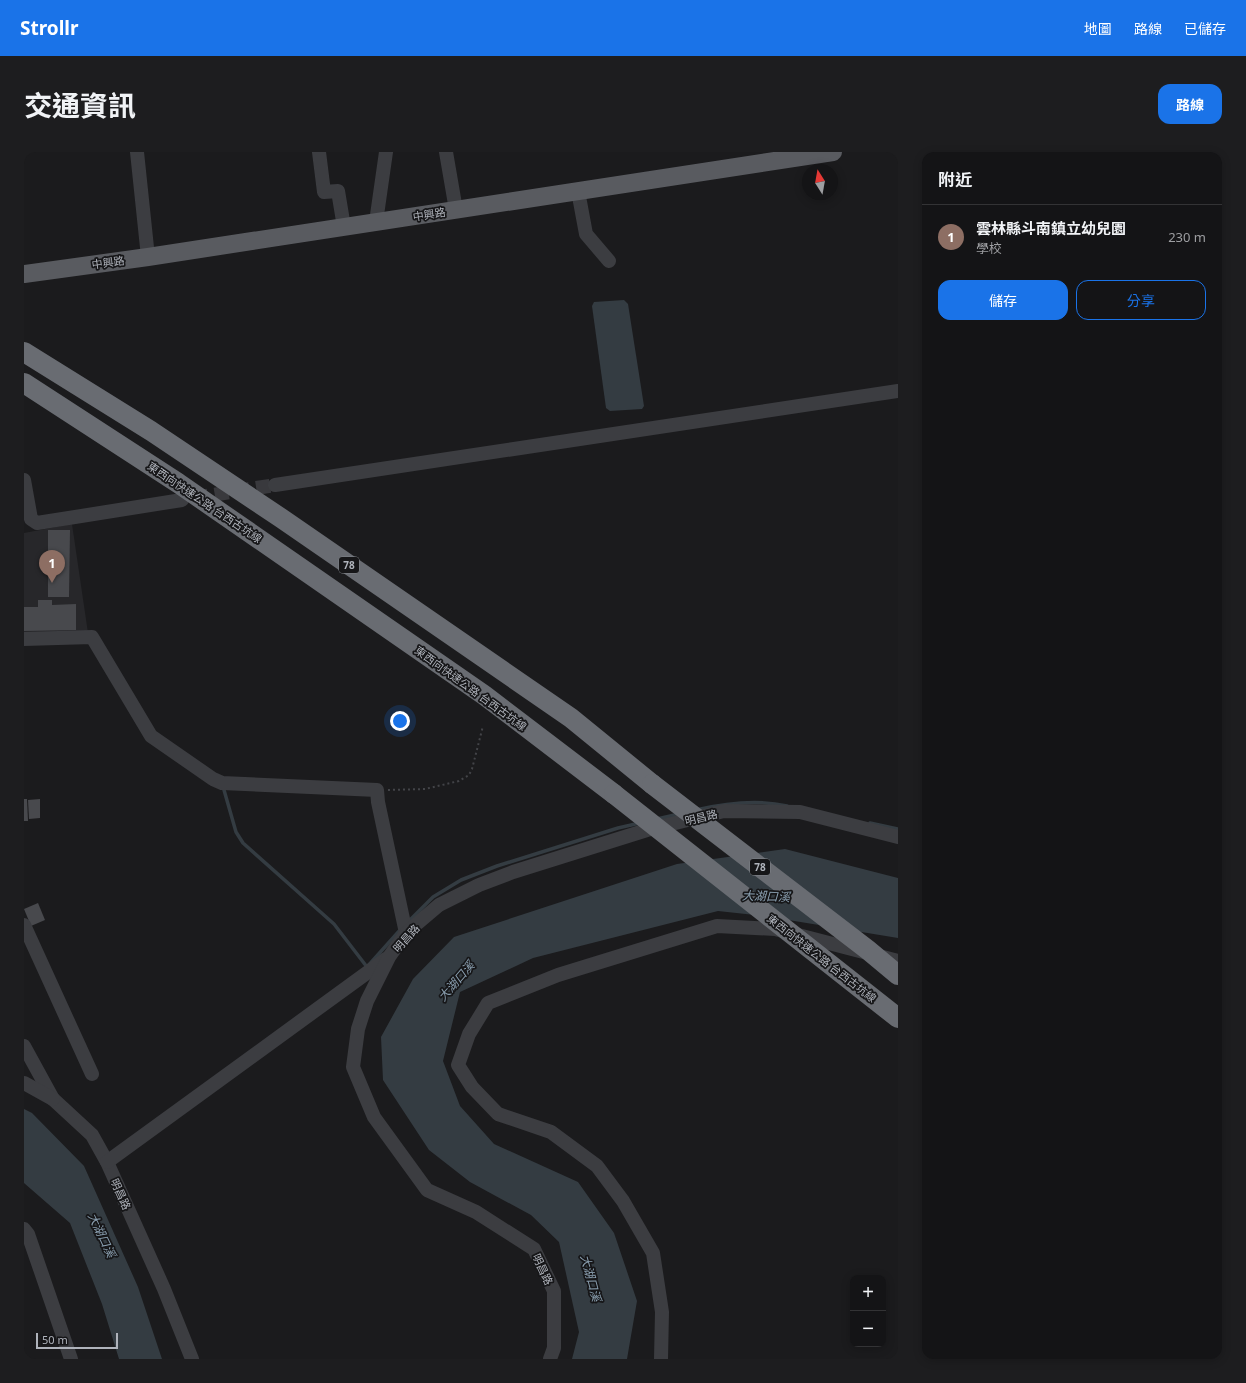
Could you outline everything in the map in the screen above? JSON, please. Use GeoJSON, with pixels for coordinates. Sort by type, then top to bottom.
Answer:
{"type":"FeatureCollection","features":[{"type":"Feature","properties":{"kind":"highway","name":"78"},"geometry":{"type":"LineString","coordinates":[[31,355],[151,431],[274,513],[571,718],[652,784],[868,950],[898,975]]}},
{"type":"Feature","properties":{"kind":"highway","name":"東西向快速公路 台西古坑線"},"geometry":{"type":"LineString","coordinates":[[24,384],[178,483],[471,686],[614,794],[898,1018]]}},
{"type":"Feature","properties":{"kind":"main road","name":"中興路"},"geometry":{"type":"LineString","coordinates":[[24,274],[148,257],[833,152]]}},
{"type":"Feature","properties":{"kind":"street"},"geometry":{"type":"LineString","coordinates":[[137,152],[148,257]]}},
{"type":"Feature","properties":{"kind":"street"},"geometry":{"type":"LineString","coordinates":[[319,152],[324,192],[338,191],[344,227]]}},
{"type":"Feature","properties":{"kind":"street"},"geometry":{"type":"LineString","coordinates":[[376,222],[386,152]]}},
{"type":"Feature","properties":{"kind":"street"},"geometry":{"type":"LineString","coordinates":[[446,152],[456,210]]}},
{"type":"Feature","properties":{"kind":"street"},"geometry":{"type":"LineString","coordinates":[[578,191],[586,234],[609,261]]}},
{"type":"Feature","properties":{"kind":"street"},"geometry":{"type":"LineString","coordinates":[[275,485],[898,391]]}},
{"type":"Feature","properties":{"kind":"street"},"geometry":{"type":"LineString","coordinates":[[24,480],[31,519],[36,523],[182,500]]}},
{"type":"Feature","properties":{"kind":"street"},"geometry":{"type":"LineString","coordinates":[[24,639],[92,637],[151,736],[213,779],[222,783],[377,790],[378,802],[406,933]]}},
{"type":"Feature","properties":{"kind":"street","name":"明昌路"},"geometry":{"type":"LineString","coordinates":[[550,1359],[554,1348],[554,1291],[534,1249],[476,1212],[427,1190],[374,1117],[353,1067],[358,1029],[367,1001],[388,957],[406,933],[440,905],[479,885],[513,872],[647,830],[724,811],[800,812],[898,837]]}},
{"type":"Feature","properties":{"kind":"street"},"geometry":{"type":"LineString","coordinates":[[661,1359],[662,1312],[653,1253],[623,1201],[597,1166],[551,1132],[498,1114],[472,1087],[458,1065],[469,1034],[488,1003],[558,975],[717,926],[775,928],[898,961]]}},
{"type":"Feature","properties":{"kind":"street"},"geometry":{"type":"LineString","coordinates":[[25,927],[92,1074]]}},
{"type":"Feature","properties":{"kind":"street"},"geometry":{"type":"LineString","coordinates":[[107,1162],[388,957]]}},
{"type":"Feature","properties":{"kind":"street","name":"明昌路"},"geometry":{"type":"LineString","coordinates":[[24,1046],[53,1099],[92,1135],[107,1162],[164,1289],[192,1359]]}},
{"type":"Feature","properties":{"kind":"street"},"geometry":{"type":"LineString","coordinates":[[24,1083],[53,1099]]}},
{"type":"Feature","properties":{"kind":"street"},"geometry":{"type":"LineString","coordinates":[[24,1229],[28,1234],[70,1359]]}},
{"type":"Feature","properties":{"kind":"path"},"geometry":{"type":"LineString","coordinates":[[377,790],[425,789],[459,781],[469,776],[483,726]]}},
{"type":"Feature","properties":{"kind":"shaded area"},"geometry":{"type":"Polygon","coordinates":[[[72,524],[88,633],[24,634],[24,533],[72,524]]]}},
{"type":"Feature","properties":{"kind":"water"},"geometry":{"type":"Polygon","coordinates":[[[624,300],[628,304],[644,406],[642,409],[610,411],[606,408],[592,306],[594,302],[624,300]]]}},
{"type":"Feature","properties":{"kind":"water","name":"大湖口溪"},"geometry":{"type":"Polygon","coordinates":[[[785,849],[898,878],[898,938],[764,916],[718,911],[533,958],[460,992],[443,1061],[460,1106],[494,1144],[578,1182],[614,1233],[637,1301],[627,1359],[572,1359],[579,1332],[559,1242],[531,1215],[470,1182],[429,1150],[383,1080],[381,1037],[413,979],[454,937],[677,864],[785,849]]]}},
{"type":"Feature","properties":{"kind":"water","name":"大湖口溪"},"geometry":{"type":"Polygon","coordinates":[[[24,1109],[32,1113],[84,1166],[138,1287],[162,1359],[119,1359],[102,1304],[70,1223],[24,1183],[24,1109]]]}},
{"type":"Feature","properties":{"kind":"building"},"geometry":{"type":"Polygon","coordinates":[[[48,530],[70,530],[69,597],[48,597],[48,530]]]}},
{"type":"Feature","properties":{"kind":"building"},"geometry":{"type":"Polygon","coordinates":[[[38,600],[52,600],[52,605],[76,604],[76,630],[24,631],[24,607],[38,607],[38,600]]]}},
{"type":"Feature","properties":{"kind":"building"},"geometry":{"type":"Polygon","coordinates":[[[24,799],[27,799],[28,821],[24,821],[24,799]]]}},
{"type":"Feature","properties":{"kind":"building"},"geometry":{"type":"Polygon","coordinates":[[[40,799],[40,818],[29,819],[28,800],[40,799]]]}},
{"type":"Feature","properties":{"kind":"building"},"geometry":{"type":"Polygon","coordinates":[[[38,903],[45,920],[31,926],[24,909],[38,903]]]}},
{"type":"Feature","properties":{"kind":"waterway"},"geometry":{"type":"LineString","coordinates":[[224,790],[236,832],[243,843],[334,924],[367,967],[401,929]]}},
{"type":"Feature","properties":{"kind":"waterway"},"geometry":{"type":"LineString","coordinates":[[696,810],[719,805],[753,802],[787,806]]}},
{"type":"Feature","properties":{"kind":"waterway"},"geometry":{"type":"LineString","coordinates":[[657,819],[679,814]]}},
{"type":"Feature","properties":{"kind":"waterway"},"geometry":{"type":"LineString","coordinates":[[408,922],[433,897],[461,880],[497,866],[618,828],[640,823]]}},
{"type":"Feature","properties":{"kind":"waterway"},"geometry":{"type":"LineString","coordinates":[[870,823],[898,829]]}},
{"type":"Feature","properties":{"kind":"tunnel"},"geometry":{"type":"LineString","coordinates":[[194,498],[275,485]]}},
{"type":"Feature","properties":{"kind":"place","name":"雲林縣斗南鎮立幼兒園"},"geometry":{"type":"Point","coordinates":[52,583]}}]}
